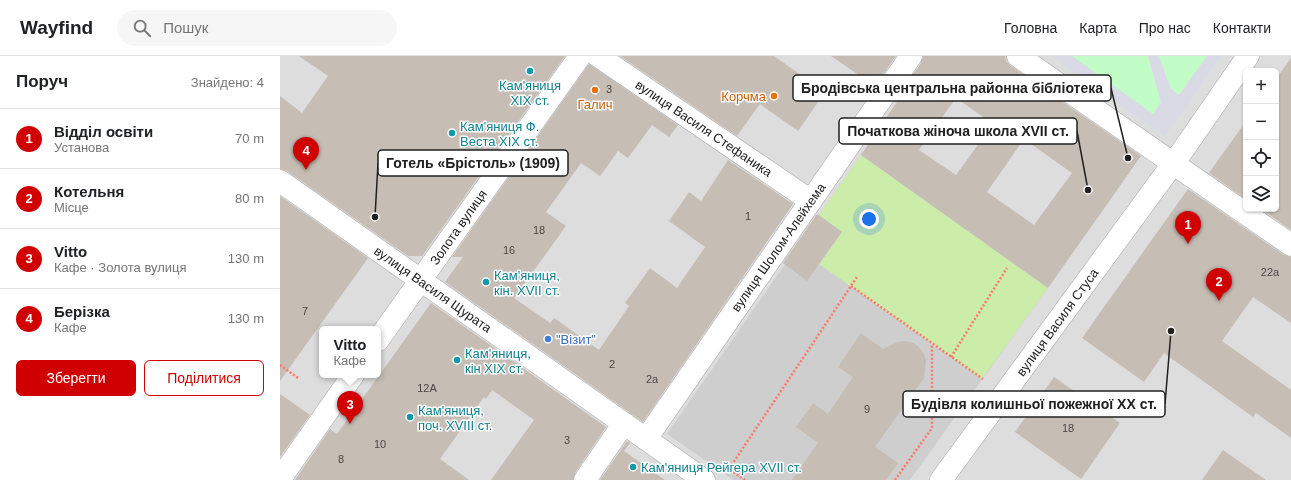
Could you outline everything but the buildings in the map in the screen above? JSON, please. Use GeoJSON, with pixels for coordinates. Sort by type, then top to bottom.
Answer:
{"type":"FeatureCollection","features":[{"type":"Feature","properties":{"kind":"street","name":"Золота вулиця"},"geometry":{"type":"LineString","coordinates":[[381,336],[580,56]]}},
{"type":"Feature","properties":{"kind":"street","name":"вулиця Василя Стефаника"},"geometry":{"type":"LineString","coordinates":[[598,56],[811,201]]}},
{"type":"Feature","properties":{"kind":"street","name":"вулиця Шолом-Алейхема"},"geometry":{"type":"LineString","coordinates":[[646,439],[911,56]]}},
{"type":"Feature","properties":{"kind":"street"},"geometry":{"type":"LineString","coordinates":[[1018,56],[1291,245]]}},
{"type":"Feature","properties":{"kind":"street","name":"вулиця Василя Стуса"},"geometry":{"type":"LineString","coordinates":[[942,480],[1173,164],[1248,56]]}},
{"type":"Feature","properties":{"kind":"street","name":"вулиця Василя Щурата"},"geometry":{"type":"LineString","coordinates":[[280,181],[704,480]]}},
{"type":"Feature","properties":{"kind":"street"},"geometry":{"type":"LineString","coordinates":[[280,478],[351,378]]}},
{"type":"Feature","properties":{"kind":"street"},"geometry":{"type":"LineString","coordinates":[[585,480],[624,424]]}},
{"type":"Feature","properties":{"kind":"path"},"geometry":{"type":"LineString","coordinates":[[951,357],[1007,268]]}},
{"type":"Feature","properties":{"kind":"path"},"geometry":{"type":"LineString","coordinates":[[744,480],[729,469],[857,277]]}},
{"type":"Feature","properties":{"kind":"path"},"geometry":{"type":"LineString","coordinates":[[851,286],[1004,394]]}},
{"type":"Feature","properties":{"kind":"path"},"geometry":{"type":"LineString","coordinates":[[895,480],[932,428],[932,343]]}},
{"type":"Feature","properties":{"kind":"path"},"geometry":{"type":"LineString","coordinates":[[280,365],[298,378]]}},
{"type":"Feature","properties":{"kind":"shaded area"},"geometry":{"type":"Polygon","coordinates":[[[280,56],[1291,56],[1291,480],[910,480],[988,370],[667,434],[733,480],[280,480],[280,56]]]}},
{"type":"Feature","properties":{"kind":"shaded area"},"geometry":{"type":"Polygon","coordinates":[[[1051,56],[1072,56],[1153,114],[1161,102],[1148,56],[1159,56],[1171,89],[1179,95],[1207,56],[1222,56],[1165,137],[1051,56]]]}},
{"type":"Feature","properties":{"kind":"shaded area"},"geometry":{"type":"Polygon","coordinates":[[[861,155],[1048,288],[910,480],[733,480],[667,434],[861,155]]]}},
{"type":"Feature","properties":{"kind":"green space"},"geometry":{"type":"Polygon","coordinates":[[[1051,56],[1222,56],[1165,137],[1051,56]]]}},
{"type":"Feature","properties":{"kind":"green space"},"geometry":{"type":"Polygon","coordinates":[[[861,155],[1048,288],[982,379],[819,264],[842,232],[819,215],[861,155]]]}},
{"type":"Feature","properties":{"kind":"place","name":"Кам'яниця XIX ст."},"geometry":{"type":"Point","coordinates":[530,71]}},
{"type":"Feature","properties":{"kind":"place","name":"Галич"},"geometry":{"type":"Point","coordinates":[595,90]}},
{"type":"Feature","properties":{"kind":"place","name":"Корчма"},"geometry":{"type":"Point","coordinates":[774,96]}},
{"type":"Feature","properties":{"kind":"place","name":"Кам'яниця Ф. Веста XIX ст."},"geometry":{"type":"Point","coordinates":[452,133]}},
{"type":"Feature","properties":{"kind":"place","name":"Бродівська центральна районна бібліотека"},"geometry":{"type":"Point","coordinates":[1128,158]}},
{"type":"Feature","properties":{"kind":"place","name":"Берізка"},"geometry":{"type":"Point","coordinates":[306,170]}},
{"type":"Feature","properties":{"kind":"place","name":"Початкова жіноча школа XVII ст."},"geometry":{"type":"Point","coordinates":[1088,190]}},
{"type":"Feature","properties":{"kind":"place","name":"Готель «Брістоль» (1909)"},"geometry":{"type":"Point","coordinates":[375,217]}},
{"type":"Feature","properties":{"kind":"place","name":"Відділ освіти"},"geometry":{"type":"Point","coordinates":[1188,244]}},
{"type":"Feature","properties":{"kind":"place","name":"Кам'яниця, кін. XVII ст."},"geometry":{"type":"Point","coordinates":[486,282]}},
{"type":"Feature","properties":{"kind":"place","name":"Котельня"},"geometry":{"type":"Point","coordinates":[1219,301]}},
{"type":"Feature","properties":{"kind":"place","name":"Будівля колишньої пожежної XX ст."},"geometry":{"type":"Point","coordinates":[1171,331]}},
{"type":"Feature","properties":{"kind":"place","name":"\"Візит\""},"geometry":{"type":"Point","coordinates":[548,339]}},
{"type":"Feature","properties":{"kind":"place","name":"Кам'яниця, кін XIX ст."},"geometry":{"type":"Point","coordinates":[457,360]}},
{"type":"Feature","properties":{"kind":"place","name":"Кам'яниця, поч. XVIII ст."},"geometry":{"type":"Point","coordinates":[410,417]}},
{"type":"Feature","properties":{"kind":"place","name":"Vitto"},"geometry":{"type":"Point","coordinates":[350,424]}},
{"type":"Feature","properties":{"kind":"place","name":"Кам'яниця Рейгера XVII ст."},"geometry":{"type":"Point","coordinates":[633,467]}}]}
